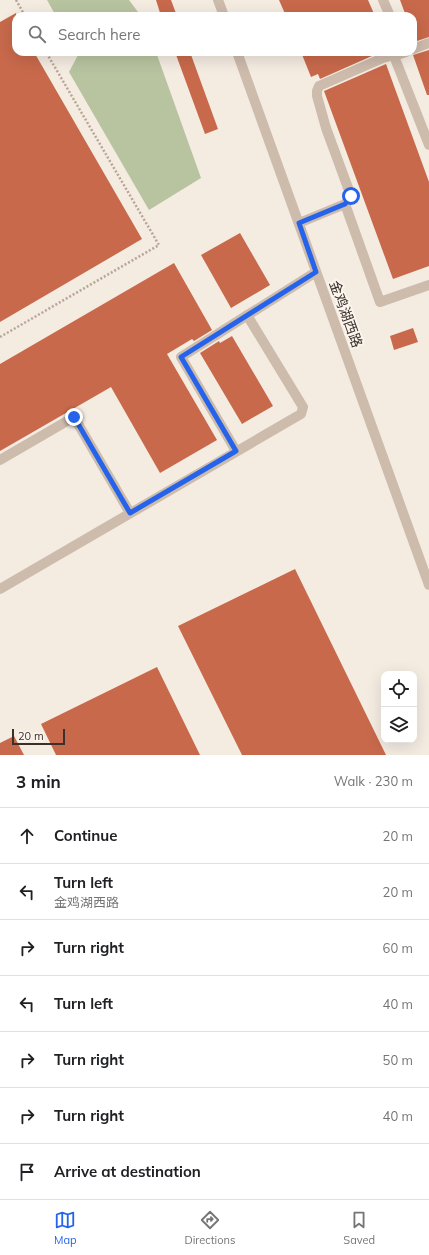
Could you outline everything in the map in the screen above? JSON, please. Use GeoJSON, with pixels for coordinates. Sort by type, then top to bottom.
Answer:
{"type":"FeatureCollection","features":[{"type":"Feature","properties":{"kind":"street"},"geometry":{"type":"LineString","coordinates":[[218,0],[222,12]]}},
{"type":"Feature","properties":{"kind":"street"},"geometry":{"type":"LineString","coordinates":[[383,0],[388,12]]}},
{"type":"Feature","properties":{"kind":"street"},"geometry":{"type":"LineString","coordinates":[[417,48],[429,43]]}},
{"type":"Feature","properties":{"kind":"street","name":"金鸡湖西路"},"geometry":{"type":"LineString","coordinates":[[238,56],[429,585]]}},
{"type":"Feature","properties":{"kind":"street"},"geometry":{"type":"LineString","coordinates":[[299,223],[345,204],[351,196],[326,128],[316,90],[319,86],[383,58],[394,56],[429,145]]}},
{"type":"Feature","properties":{"kind":"street"},"geometry":{"type":"LineString","coordinates":[[345,204],[380,302],[429,285]]}},
{"type":"Feature","properties":{"kind":"street"},"geometry":{"type":"LineString","coordinates":[[236,451],[181,357],[316,272]]}},
{"type":"Feature","properties":{"kind":"street"},"geometry":{"type":"LineString","coordinates":[[0,589],[302,414],[303,407],[247,316]]}},
{"type":"Feature","properties":{"kind":"street"},"geometry":{"type":"LineString","coordinates":[[0,460],[74,417],[130,513]]}},
{"type":"Feature","properties":{"kind":"path"},"geometry":{"type":"LineString","coordinates":[[16,0],[23,12]]}},
{"type":"Feature","properties":{"kind":"path"},"geometry":{"type":"LineString","coordinates":[[0,337],[159,245],[48,56]]}},
{"type":"Feature","properties":{"kind":"green space"},"geometry":{"type":"Polygon","coordinates":[[[47,0],[129,0],[138,12],[54,12],[47,0]]]}},
{"type":"Feature","properties":{"kind":"green space"},"geometry":{"type":"Polygon","coordinates":[[[77,56],[157,56],[201,178],[149,210],[69,72],[77,56]]]}},
{"type":"Feature","properties":{"kind":"building"},"geometry":{"type":"Polygon","coordinates":[[[156,0],[171,0],[176,12],[160,12],[156,0]]]}},
{"type":"Feature","properties":{"kind":"building"},"geometry":{"type":"Polygon","coordinates":[[[279,0],[368,0],[373,12],[284,12],[279,0]]]}},
{"type":"Feature","properties":{"kind":"building"},"geometry":{"type":"Polygon","coordinates":[[[400,0],[429,0],[429,37],[417,41],[417,12],[404,12],[400,0]]]}},
{"type":"Feature","properties":{"kind":"building"},"geometry":{"type":"Polygon","coordinates":[[[12,15],[12,56],[36,56],[142,239],[0,322],[0,22],[12,15]]]}},
{"type":"Feature","properties":{"kind":"building"},"geometry":{"type":"Polygon","coordinates":[[[429,50],[429,95],[427,95],[413,56],[417,56],[417,54],[429,50]]]}},
{"type":"Feature","properties":{"kind":"building"},"geometry":{"type":"Polygon","coordinates":[[[176,56],[191,56],[218,129],[205,134],[176,56]]]}},
{"type":"Feature","properties":{"kind":"building"},"geometry":{"type":"Polygon","coordinates":[[[303,56],[372,56],[320,79],[318,74],[311,77],[303,56]]]}},
{"type":"Feature","properties":{"kind":"building"},"geometry":{"type":"Polygon","coordinates":[[[386,64],[429,182],[429,266],[393,279],[324,91],[386,64]]]}},
{"type":"Feature","properties":{"kind":"building"},"geometry":{"type":"Polygon","coordinates":[[[240,233],[270,285],[231,308],[201,255],[240,233]]]}},
{"type":"Feature","properties":{"kind":"building"},"geometry":{"type":"Polygon","coordinates":[[[174,263],[212,330],[194,341],[192,339],[167,354],[217,440],[160,473],[111,387],[0,451],[0,364],[174,263]]]}},
{"type":"Feature","properties":{"kind":"building"},"geometry":{"type":"Polygon","coordinates":[[[413,328],[418,342],[394,350],[390,336],[413,328]]]}},
{"type":"Feature","properties":{"kind":"building"},"geometry":{"type":"Polygon","coordinates":[[[232,336],[273,406],[242,424],[200,353],[219,341],[220,343],[232,336]]]}},
{"type":"Feature","properties":{"kind":"building"},"geometry":{"type":"Polygon","coordinates":[[[295,569],[386,755],[242,755],[178,626],[295,569]]]}},
{"type":"Feature","properties":{"kind":"building"},"geometry":{"type":"Polygon","coordinates":[[[157,667],[200,755],[56,755],[41,724],[157,667]]]}},
{"type":"Feature","properties":{"kind":"building"},"geometry":{"type":"Polygon","coordinates":[[[14,736],[24,755],[0,755],[0,743],[14,736]]]}},
{"type":"Feature","properties":{"kind":"route"},"geometry":{"type":"LineString","coordinates":[[74,417],[130,513],[236,451],[181,357],[316,272],[299,223],[345,204],[351,196]]}}]}
